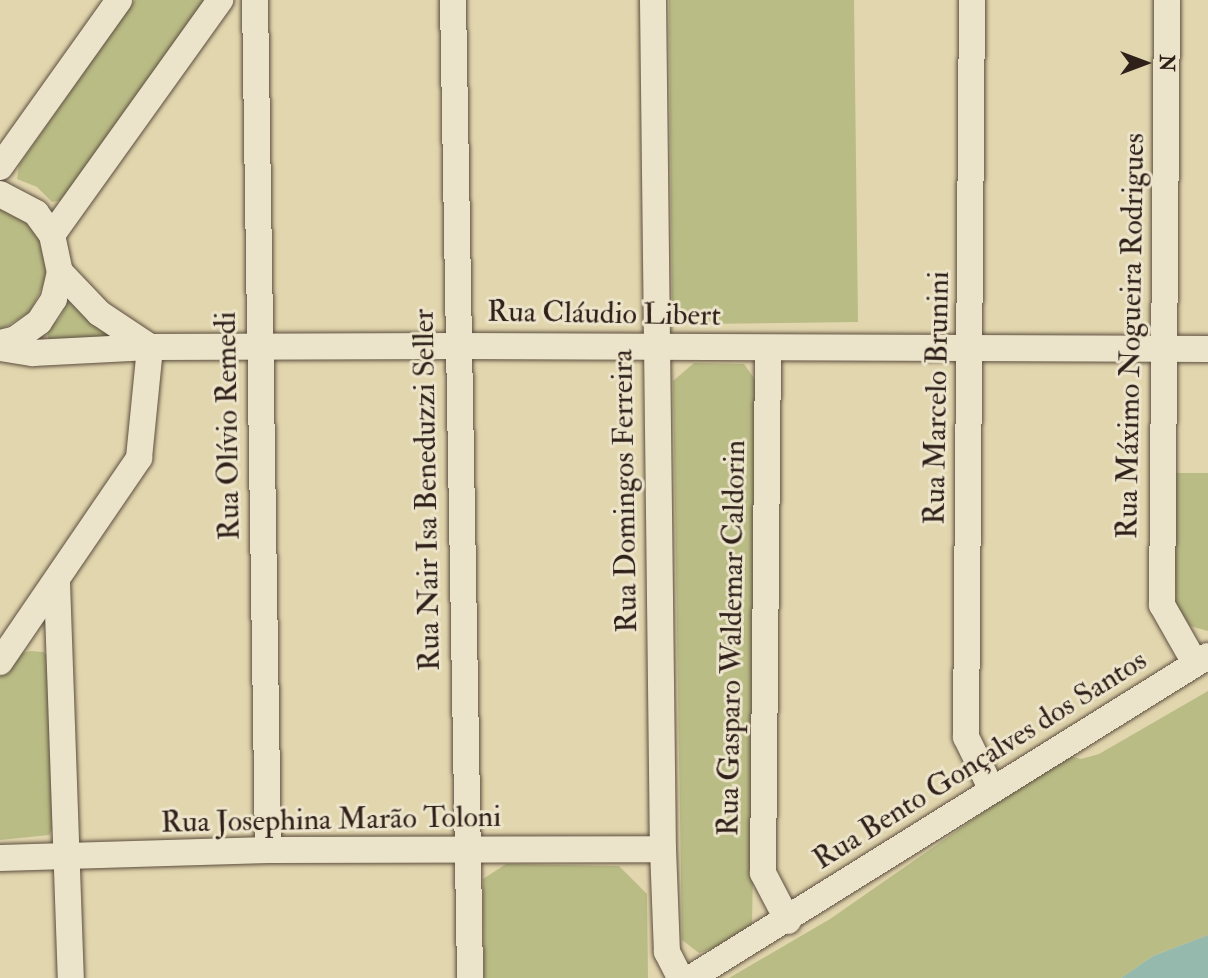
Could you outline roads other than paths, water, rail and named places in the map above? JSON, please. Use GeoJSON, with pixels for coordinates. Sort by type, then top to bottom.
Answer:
{"type":"FeatureCollection","features":[{"type":"Feature","properties":{"kind":"street"},"geometry":{"type":"LineString","coordinates":[[0,167],[119,0]]}},
{"type":"Feature","properties":{"kind":"street"},"geometry":{"type":"LineString","coordinates":[[52,235],[220,0]]}},
{"type":"Feature","properties":{"kind":"street","name":"Rua Olívio Remedi"},"geometry":{"type":"LineString","coordinates":[[255,0],[268,850]]}},
{"type":"Feature","properties":{"kind":"street","name":"Rua Nair Isa Beneduzzi Seller"},"geometry":{"type":"LineString","coordinates":[[453,0],[470,978]]}},
{"type":"Feature","properties":{"kind":"street","name":"Rua Domingos Ferreira"},"geometry":{"type":"LineString","coordinates":[[653,0],[663,849],[667,953],[680,978]]}},
{"type":"Feature","properties":{"kind":"street","name":"Rua Marcelo Brunini"},"geometry":{"type":"LineString","coordinates":[[972,0],[972,345],[966,737],[992,790]]}},
{"type":"Feature","properties":{"kind":"street","name":"Rua Máximo Nogueira Rodrigues"},"geometry":{"type":"LineString","coordinates":[[1167,0],[1161,605],[1201,660]]}},
{"type":"Feature","properties":{"kind":"street"},"geometry":{"type":"LineString","coordinates":[[0,194],[36,213],[52,235],[60,272],[54,299],[38,323],[16,339],[0,346]]}},
{"type":"Feature","properties":{"kind":"street"},"geometry":{"type":"LineString","coordinates":[[0,662],[57,583],[139,458],[150,347],[99,313],[60,272]]}},
{"type":"Feature","properties":{"kind":"street","name":"Rua Cláudio Libert"},"geometry":{"type":"LineString","coordinates":[[0,346],[33,353],[150,347],[458,346],[768,350],[972,345],[1208,349]]}},
{"type":"Feature","properties":{"kind":"street","name":"Rua Gasparo Waldemar Caldorin"},"geometry":{"type":"LineString","coordinates":[[768,350],[763,873],[788,921]]}},
{"type":"Feature","properties":{"kind":"street"},"geometry":{"type":"LineString","coordinates":[[57,583],[69,859],[71,978]]}},
{"type":"Feature","properties":{"kind":"street","name":"Rua Bento Gonçalves dos Santos"},"geometry":{"type":"LineString","coordinates":[[691,978],[788,921],[1201,660]]}},
{"type":"Feature","properties":{"kind":"street","name":"Rua Josephina Marão Toloni"},"geometry":{"type":"LineString","coordinates":[[0,858],[69,859],[268,850],[467,852],[663,849]]}},
{"type":"Feature","properties":{"kind":"water"},"geometry":{"type":"Polygon","coordinates":[[[1208,935],[1208,978],[1121,978],[1153,956],[1208,935]]]}}]}
